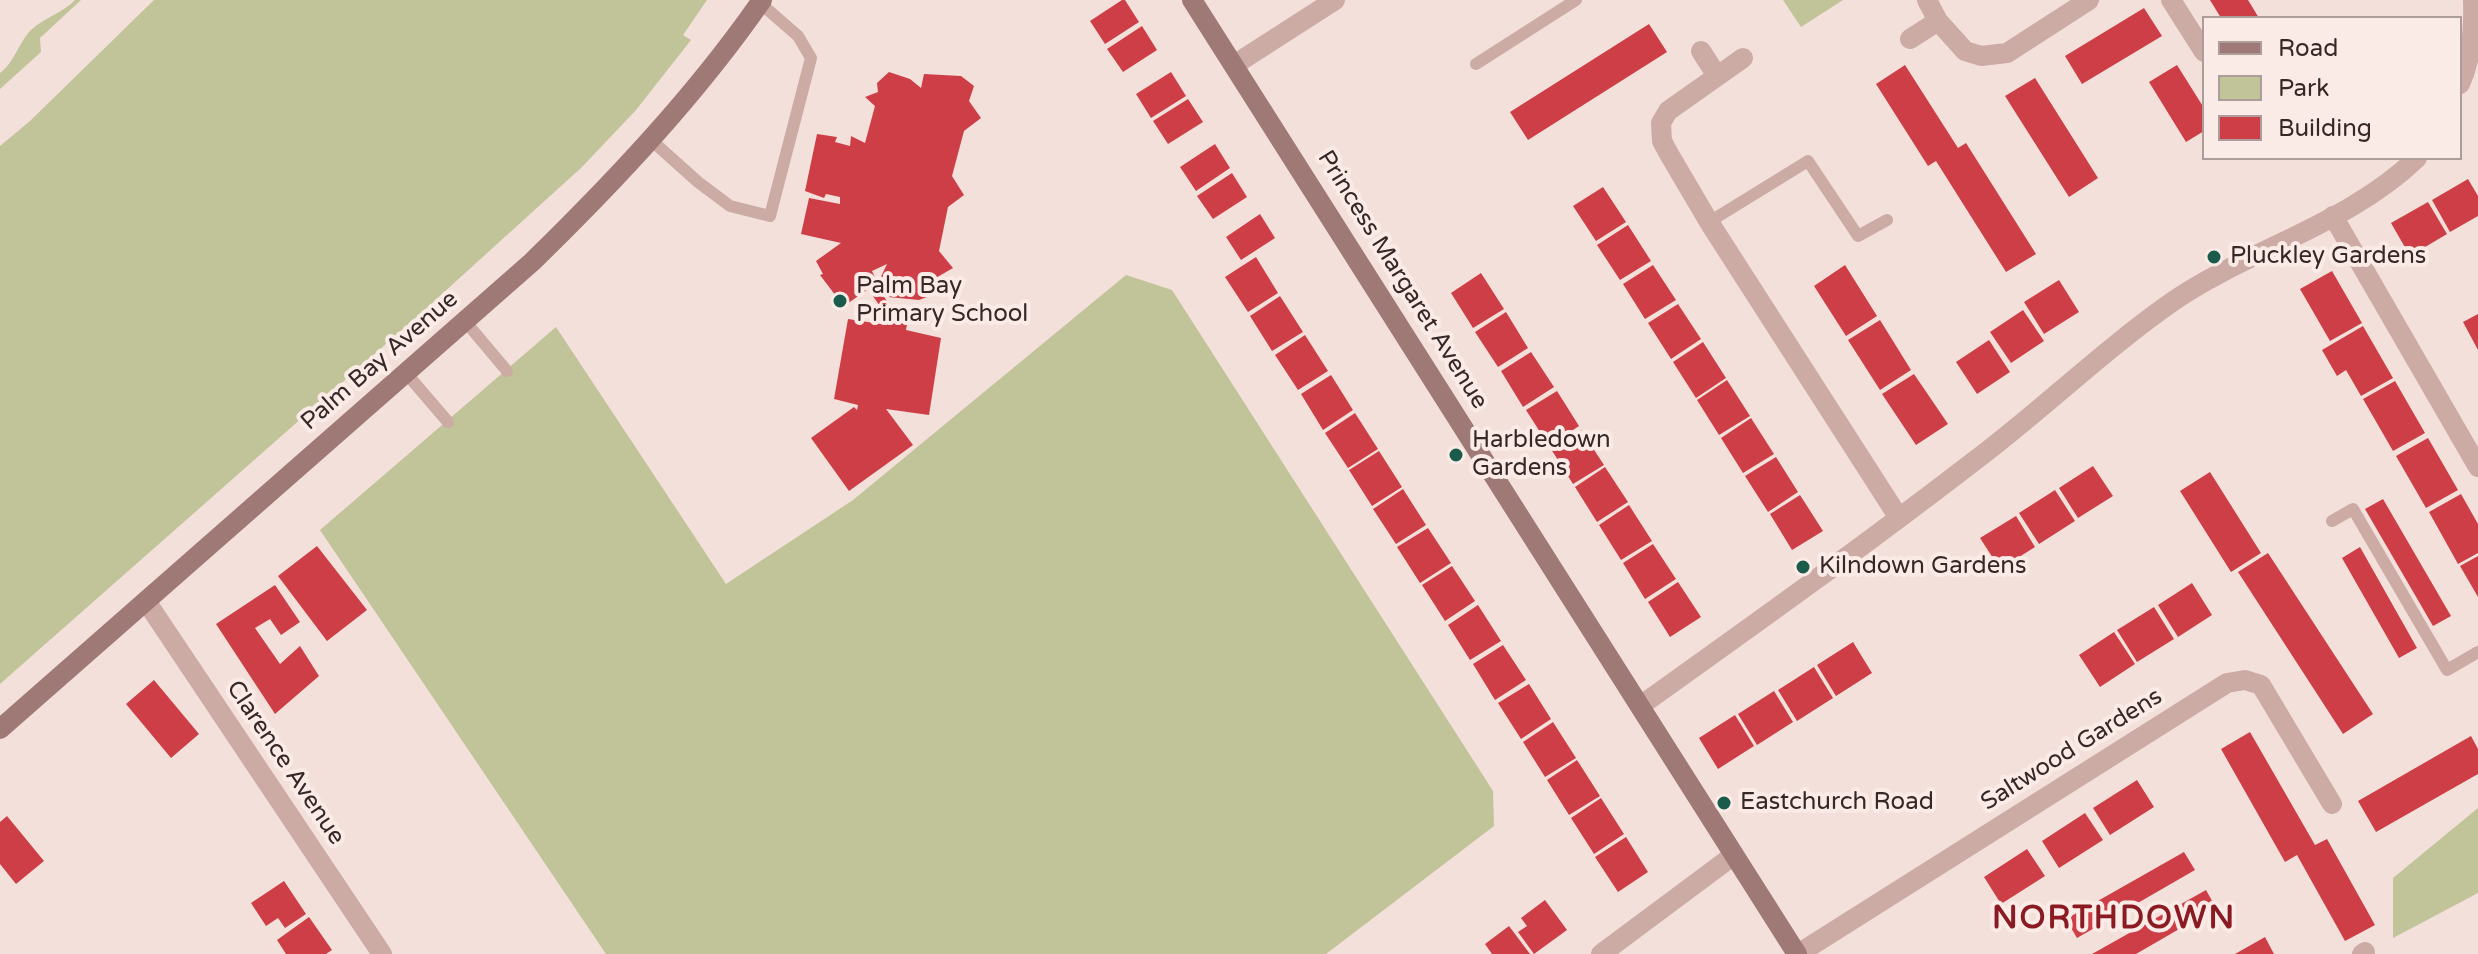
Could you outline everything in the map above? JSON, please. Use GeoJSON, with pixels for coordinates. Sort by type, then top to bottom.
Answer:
{"type":"FeatureCollection","features":[{"type":"Feature","properties":{"kind":"main road","name":"Princess Margaret Avenue"},"geometry":{"type":"LineString","coordinates":[[1192,0],[1798,954]]}},
{"type":"Feature","properties":{"kind":"main road","name":"Palm Bay Avenue"},"geometry":{"type":"LineString","coordinates":[[0,729],[532,262],[605,191],[719,57],[761,2]]}},
{"type":"Feature","properties":{"kind":"street"},"geometry":{"type":"LineString","coordinates":[[1234,65],[1335,0]]}},
{"type":"Feature","properties":{"kind":"street"},"geometry":{"type":"LineString","coordinates":[[1927,0],[1938,21],[1965,51],[1981,56],[2007,53],[2080,2]]}},
{"type":"Feature","properties":{"kind":"street"},"geometry":{"type":"LineString","coordinates":[[2171,0],[2202,49]]}},
{"type":"Feature","properties":{"kind":"street"},"geometry":{"type":"LineString","coordinates":[[2468,75],[2474,25],[2473,0]]}},
{"type":"Feature","properties":{"kind":"street"},"geometry":{"type":"LineString","coordinates":[[1910,39],[1938,21]]}},
{"type":"Feature","properties":{"kind":"street"},"geometry":{"type":"LineString","coordinates":[[1701,51],[1717,76]]}},
{"type":"Feature","properties":{"kind":"street"},"geometry":{"type":"LineString","coordinates":[[1743,58],[1668,111],[1661,123],[1662,141],[1709,222],[1899,518]]}},
{"type":"Feature","properties":{"kind":"street"},"geometry":{"type":"LineString","coordinates":[[1640,706],[1976,460],[2174,301],[2221,272],[2379,190],[2415,160]]}},
{"type":"Feature","properties":{"kind":"street"},"geometry":{"type":"LineString","coordinates":[[2333,216],[2478,467]]}},
{"type":"Feature","properties":{"kind":"street","name":"Clarence Avenue"},"geometry":{"type":"LineString","coordinates":[[146,601],[382,954]]}},
{"type":"Feature","properties":{"kind":"street","name":"Saltwood Gardens"},"geometry":{"type":"LineString","coordinates":[[1798,954],[2227,683],[2245,680],[2261,685],[2332,804]]}},
{"type":"Feature","properties":{"kind":"street"},"geometry":{"type":"LineString","coordinates":[[1601,954],[1734,855]]}},
{"type":"Feature","properties":{"kind":"lane"},"geometry":{"type":"LineString","coordinates":[[1476,64],[1576,0]]}},
{"type":"Feature","properties":{"kind":"lane"},"geometry":{"type":"LineString","coordinates":[[650,139],[730,206],[770,216],[811,58],[798,36],[761,2]]}},
{"type":"Feature","properties":{"kind":"lane"},"geometry":{"type":"LineString","coordinates":[[1709,222],[1808,161],[1858,236],[1887,220]]}},
{"type":"Feature","properties":{"kind":"lane"},"geometry":{"type":"LineString","coordinates":[[465,321],[507,371]]}},
{"type":"Feature","properties":{"kind":"lane"},"geometry":{"type":"LineString","coordinates":[[406,373],[448,422]]}},
{"type":"Feature","properties":{"kind":"lane"},"geometry":{"type":"LineString","coordinates":[[2332,521],[2353,509],[2447,670],[2478,652]]}},
{"type":"Feature","properties":{"kind":"green space"},"geometry":{"type":"Polygon","coordinates":[[[75,0],[81,0],[40,38],[41,52],[0,89],[0,73],[27,35],[75,0]]]}},
{"type":"Feature","properties":{"kind":"green space"},"geometry":{"type":"Polygon","coordinates":[[[154,0],[707,0],[683,35],[691,40],[636,110],[582,167],[0,684],[0,146],[30,121],[154,0]]]}},
{"type":"Feature","properties":{"kind":"green space"},"geometry":{"type":"Polygon","coordinates":[[[1783,0],[1843,0],[1801,27],[1783,0]]]}},
{"type":"Feature","properties":{"kind":"green space"},"geometry":{"type":"Polygon","coordinates":[[[1126,275],[1172,290],[1493,791],[1494,826],[1326,954],[606,954],[320,530],[556,327],[726,584],[853,500],[1126,275]]]}},
{"type":"Feature","properties":{"kind":"green space"},"geometry":{"type":"Polygon","coordinates":[[[2478,808],[2478,893],[2393,938],[2393,878],[2478,808]]]}},
{"type":"Feature","properties":{"kind":"building"},"geometry":{"type":"Polygon","coordinates":[[[1122,0],[1139,22],[1105,44],[1090,21],[1122,0]]]}},
{"type":"Feature","properties":{"kind":"building"},"geometry":{"type":"Polygon","coordinates":[[[2210,0],[2248,0],[2258,16],[2220,16],[2210,0]]]}},
{"type":"Feature","properties":{"kind":"building"},"geometry":{"type":"Polygon","coordinates":[[[2144,8],[2162,36],[2082,84],[2065,56],[2144,8]]]}},
{"type":"Feature","properties":{"kind":"building"},"geometry":{"type":"Polygon","coordinates":[[[1649,24],[1667,52],[1528,140],[1510,112],[1649,24]]]}},
{"type":"Feature","properties":{"kind":"building"},"geometry":{"type":"Polygon","coordinates":[[[1142,26],[1157,50],[1123,72],[1107,49],[1142,26]]]}},
{"type":"Feature","properties":{"kind":"building"},"geometry":{"type":"Polygon","coordinates":[[[1905,65],[1958,148],[1966,143],[2036,254],[2006,272],[1936,161],[1928,166],[1876,84],[1905,65]]]}},
{"type":"Feature","properties":{"kind":"building"},"geometry":{"type":"Polygon","coordinates":[[[2177,65],[2202,105],[2202,132],[2186,142],[2149,82],[2177,65]]]}},
{"type":"Feature","properties":{"kind":"building"},"geometry":{"type":"Polygon","coordinates":[[[889,72],[910,79],[921,88],[924,74],[961,76],[974,86],[969,101],[981,118],[964,131],[952,176],[964,195],[948,207],[939,251],[953,268],[934,279],[932,295],[919,300],[888,297],[879,281],[887,264],[872,271],[875,284],[896,314],[903,314],[908,319],[906,330],[941,338],[929,415],[886,409],[913,445],[849,491],[811,438],[854,407],[857,410],[858,405],[834,399],[848,319],[887,325],[889,319],[868,289],[847,304],[842,304],[820,275],[823,274],[816,261],[841,243],[801,234],[809,198],[840,204],[840,197],[826,194],[824,198],[805,191],[817,134],[837,137],[835,142],[850,146],[851,136],[865,143],[875,106],[865,97],[878,92],[877,83],[889,72]]]}},
{"type":"Feature","properties":{"kind":"building"},"geometry":{"type":"Polygon","coordinates":[[[1171,72],[1186,96],[1151,118],[1136,94],[1171,72]]]}},
{"type":"Feature","properties":{"kind":"building"},"geometry":{"type":"Polygon","coordinates":[[[2035,78],[2098,178],[2069,197],[2005,96],[2035,78]]]}},
{"type":"Feature","properties":{"kind":"building"},"geometry":{"type":"Polygon","coordinates":[[[1188,99],[1203,122],[1168,144],[1153,121],[1188,99]]]}},
{"type":"Feature","properties":{"kind":"building"},"geometry":{"type":"Polygon","coordinates":[[[1215,144],[1230,168],[1196,191],[1180,167],[1215,144]]]}},
{"type":"Feature","properties":{"kind":"building"},"geometry":{"type":"Polygon","coordinates":[[[1232,173],[1247,197],[1213,219],[1197,196],[1232,173]]]}},
{"type":"Feature","properties":{"kind":"building"},"geometry":{"type":"Polygon","coordinates":[[[2468,179],[2478,196],[2478,216],[2450,232],[2432,200],[2468,179]]]}},
{"type":"Feature","properties":{"kind":"building"},"geometry":{"type":"Polygon","coordinates":[[[1603,187],[1626,222],[1596,241],[1573,206],[1603,187]]]}},
{"type":"Feature","properties":{"kind":"building"},"geometry":{"type":"Polygon","coordinates":[[[2428,202],[2447,234],[2410,256],[2391,223],[2428,202]]]}},
{"type":"Feature","properties":{"kind":"building"},"geometry":{"type":"Polygon","coordinates":[[[1260,214],[1275,238],[1241,260],[1226,237],[1260,214]]]}},
{"type":"Feature","properties":{"kind":"building"},"geometry":{"type":"Polygon","coordinates":[[[1628,225],[1651,261],[1620,280],[1597,245],[1628,225]]]}},
{"type":"Feature","properties":{"kind":"building"},"geometry":{"type":"Polygon","coordinates":[[[1256,257],[1278,293],[1248,312],[1225,277],[1256,257]]]}},
{"type":"Feature","properties":{"kind":"building"},"geometry":{"type":"Polygon","coordinates":[[[1653,265],[1676,300],[1645,319],[1623,284],[1653,265]]]}},
{"type":"Feature","properties":{"kind":"building"},"geometry":{"type":"Polygon","coordinates":[[[1845,265],[1877,316],[1846,336],[1814,286],[1845,265]]]}},
{"type":"Feature","properties":{"kind":"building"},"geometry":{"type":"Polygon","coordinates":[[[2332,271],[2362,323],[2330,341],[2300,289],[2332,271]]]}},
{"type":"Feature","properties":{"kind":"building"},"geometry":{"type":"Polygon","coordinates":[[[1481,273],[1504,309],[1473,328],[1451,293],[1481,273]]]}},
{"type":"Feature","properties":{"kind":"building"},"geometry":{"type":"Polygon","coordinates":[[[2059,280],[2079,312],[2044,334],[2024,302],[2059,280]]]}},
{"type":"Feature","properties":{"kind":"building"},"geometry":{"type":"Polygon","coordinates":[[[1280,296],[1303,332],[1272,351],[1250,316],[1280,296]]]}},
{"type":"Feature","properties":{"kind":"building"},"geometry":{"type":"Polygon","coordinates":[[[1678,304],[1701,339],[1671,359],[1648,323],[1678,304]]]}},
{"type":"Feature","properties":{"kind":"building"},"geometry":{"type":"Polygon","coordinates":[[[2023,310],[2044,341],[2011,363],[1990,332],[2023,310]]]}},
{"type":"Feature","properties":{"kind":"building"},"geometry":{"type":"Polygon","coordinates":[[[1506,312],[1528,348],[1498,367],[1475,332],[1506,312]]]}},
{"type":"Feature","properties":{"kind":"building"},"geometry":{"type":"Polygon","coordinates":[[[2478,314],[2478,350],[2463,322],[2478,314]]]}},
{"type":"Feature","properties":{"kind":"building"},"geometry":{"type":"Polygon","coordinates":[[[1880,320],[1911,370],[1880,390],[1848,340],[1880,320]]]}},
{"type":"Feature","properties":{"kind":"building"},"geometry":{"type":"Polygon","coordinates":[[[2363,326],[2393,378],[2361,396],[2346,370],[2337,376],[2322,350],[2363,326]]]}},
{"type":"Feature","properties":{"kind":"building"},"geometry":{"type":"Polygon","coordinates":[[[1305,335],[1328,371],[1298,390],[1275,355],[1305,335]]]}},
{"type":"Feature","properties":{"kind":"building"},"geometry":{"type":"Polygon","coordinates":[[[1989,340],[2010,372],[1977,394],[1956,362],[1989,340]]]}},
{"type":"Feature","properties":{"kind":"building"},"geometry":{"type":"Polygon","coordinates":[[[1703,342],[1726,378],[1696,398],[1673,362],[1703,342]]]}},
{"type":"Feature","properties":{"kind":"building"},"geometry":{"type":"Polygon","coordinates":[[[1531,352],[1554,387],[1523,407],[1501,371],[1531,352]]]}},
{"type":"Feature","properties":{"kind":"building"},"geometry":{"type":"Polygon","coordinates":[[[1914,374],[1948,424],[1916,445],[1882,394],[1914,374]]]}},
{"type":"Feature","properties":{"kind":"building"},"geometry":{"type":"Polygon","coordinates":[[[1331,375],[1353,410],[1323,430],[1301,394],[1331,375]]]}},
{"type":"Feature","properties":{"kind":"building"},"geometry":{"type":"Polygon","coordinates":[[[1727,380],[1750,416],[1719,435],[1697,400],[1727,380]]]}},
{"type":"Feature","properties":{"kind":"building"},"geometry":{"type":"Polygon","coordinates":[[[2395,381],[2425,433],[2393,451],[2363,399],[2395,381]]]}},
{"type":"Feature","properties":{"kind":"building"},"geometry":{"type":"Polygon","coordinates":[[[1557,391],[1579,426],[1549,446],[1526,410],[1557,391]]]}},
{"type":"Feature","properties":{"kind":"building"},"geometry":{"type":"Polygon","coordinates":[[[1355,413],[1378,449],[1348,468],[1325,433],[1355,413]]]}},
{"type":"Feature","properties":{"kind":"building"},"geometry":{"type":"Polygon","coordinates":[[[1751,418],[1774,454],[1743,473],[1721,438],[1751,418]]]}},
{"type":"Feature","properties":{"kind":"building"},"geometry":{"type":"Polygon","coordinates":[[[1581,430],[1604,465],[1573,484],[1551,449],[1581,430]]]}},
{"type":"Feature","properties":{"kind":"building"},"geometry":{"type":"Polygon","coordinates":[[[2428,438],[2458,490],[2426,508],[2396,456],[2428,438]]]}},
{"type":"Feature","properties":{"kind":"building"},"geometry":{"type":"Polygon","coordinates":[[[1379,451],[1402,487],[1372,506],[1349,470],[1379,451]]]}},
{"type":"Feature","properties":{"kind":"building"},"geometry":{"type":"Polygon","coordinates":[[[1776,457],[1798,492],[1768,512],[1745,476],[1776,457]]]}},
{"type":"Feature","properties":{"kind":"building"},"geometry":{"type":"Polygon","coordinates":[[[2093,466],[2113,496],[2078,518],[2059,488],[2093,466]]]}},
{"type":"Feature","properties":{"kind":"building"},"geometry":{"type":"Polygon","coordinates":[[[1605,467],[1628,502],[1597,522],[1575,487],[1605,467]]]}},
{"type":"Feature","properties":{"kind":"building"},"geometry":{"type":"Polygon","coordinates":[[[2210,472],[2261,553],[2231,572],[2180,491],[2210,472]]]}},
{"type":"Feature","properties":{"kind":"building"},"geometry":{"type":"Polygon","coordinates":[[[1403,489],[1426,525],[1396,544],[1373,509],[1403,489]]]}},
{"type":"Feature","properties":{"kind":"building"},"geometry":{"type":"Polygon","coordinates":[[[2055,490],[2075,521],[2039,544],[2019,513],[2055,490]]]}},
{"type":"Feature","properties":{"kind":"building"},"geometry":{"type":"Polygon","coordinates":[[[2461,494],[2478,524],[2478,553],[2458,564],[2429,512],[2461,494]]]}},
{"type":"Feature","properties":{"kind":"building"},"geometry":{"type":"Polygon","coordinates":[[[1800,495],[1823,531],[1792,550],[1770,514],[1800,495]]]}},
{"type":"Feature","properties":{"kind":"building"},"geometry":{"type":"Polygon","coordinates":[[[2383,499],[2451,616],[2433,626],[2365,509],[2383,499]]]}},
{"type":"Feature","properties":{"kind":"building"},"geometry":{"type":"Polygon","coordinates":[[[1629,505],[1652,541],[1621,560],[1599,525],[1629,505]]]}},
{"type":"Feature","properties":{"kind":"building"},"geometry":{"type":"Polygon","coordinates":[[[2016,516],[2035,547],[2000,569],[1980,538],[2016,516]]]}},
{"type":"Feature","properties":{"kind":"building"},"geometry":{"type":"Polygon","coordinates":[[[1428,528],[1451,563],[1420,583],[1397,547],[1428,528]]]}},
{"type":"Feature","properties":{"kind":"building"},"geometry":{"type":"Polygon","coordinates":[[[1653,544],[1676,579],[1645,599],[1623,563],[1653,544]]]}},
{"type":"Feature","properties":{"kind":"building"},"geometry":{"type":"Polygon","coordinates":[[[317,546],[367,610],[327,641],[278,576],[317,546]]]}},
{"type":"Feature","properties":{"kind":"building"},"geometry":{"type":"Polygon","coordinates":[[[2360,547],[2417,648],[2399,658],[2342,558],[2360,547]]]}},
{"type":"Feature","properties":{"kind":"building"},"geometry":{"type":"Polygon","coordinates":[[[2268,553],[2373,714],[2343,734],[2238,572],[2268,553]]]}},
{"type":"Feature","properties":{"kind":"building"},"geometry":{"type":"Polygon","coordinates":[[[2478,556],[2478,597],[2460,566],[2478,556]]]}},
{"type":"Feature","properties":{"kind":"building"},"geometry":{"type":"Polygon","coordinates":[[[1452,566],[1475,601],[1445,621],[1422,585],[1452,566]]]}},
{"type":"Feature","properties":{"kind":"building"},"geometry":{"type":"Polygon","coordinates":[[[1678,582],[1701,617],[1670,637],[1648,602],[1678,582]]]}},
{"type":"Feature","properties":{"kind":"building"},"geometry":{"type":"Polygon","coordinates":[[[2192,583],[2212,615],[2178,637],[2158,605],[2192,583]]]}},
{"type":"Feature","properties":{"kind":"building"},"geometry":{"type":"Polygon","coordinates":[[[275,585],[300,622],[281,635],[270,619],[255,628],[280,664],[300,646],[319,676],[275,714],[216,624],[275,585]]]}},
{"type":"Feature","properties":{"kind":"building"},"geometry":{"type":"Polygon","coordinates":[[[1478,605],[1501,641],[1470,660],[1448,625],[1478,605]]]}},
{"type":"Feature","properties":{"kind":"building"},"geometry":{"type":"Polygon","coordinates":[[[2154,607],[2174,639],[2137,662],[2117,630],[2154,607]]]}},
{"type":"Feature","properties":{"kind":"building"},"geometry":{"type":"Polygon","coordinates":[[[2114,632],[2135,664],[2100,687],[2079,655],[2114,632]]]}},
{"type":"Feature","properties":{"kind":"building"},"geometry":{"type":"Polygon","coordinates":[[[1853,642],[1872,673],[1836,696],[1817,665],[1853,642]]]}},
{"type":"Feature","properties":{"kind":"building"},"geometry":{"type":"Polygon","coordinates":[[[1503,645],[1526,680],[1495,700],[1473,664],[1503,645]]]}},
{"type":"Feature","properties":{"kind":"building"},"geometry":{"type":"Polygon","coordinates":[[[1814,667],[1833,698],[1797,721],[1778,690],[1814,667]]]}},
{"type":"Feature","properties":{"kind":"building"},"geometry":{"type":"Polygon","coordinates":[[[154,680],[199,734],[171,758],[126,704],[154,680]]]}},
{"type":"Feature","properties":{"kind":"building"},"geometry":{"type":"Polygon","coordinates":[[[1529,684],[1551,719],[1521,739],[1498,703],[1529,684]]]}},
{"type":"Feature","properties":{"kind":"building"},"geometry":{"type":"Polygon","coordinates":[[[1774,691],[1793,722],[1757,745],[1738,714],[1774,691]]]}},
{"type":"Feature","properties":{"kind":"building"},"geometry":{"type":"Polygon","coordinates":[[[1735,715],[1754,746],[1718,769],[1699,738],[1735,715]]]}},
{"type":"Feature","properties":{"kind":"building"},"geometry":{"type":"Polygon","coordinates":[[[1553,722],[1576,758],[1545,777],[1523,742],[1553,722]]]}},
{"type":"Feature","properties":{"kind":"building"},"geometry":{"type":"Polygon","coordinates":[[[2250,732],[2315,845],[2327,839],[2375,925],[2345,941],[2297,855],[2285,862],[2221,749],[2250,732]]]}},
{"type":"Feature","properties":{"kind":"building"},"geometry":{"type":"Polygon","coordinates":[[[2471,736],[2478,749],[2478,774],[2376,832],[2358,801],[2471,736]]]}},
{"type":"Feature","properties":{"kind":"building"},"geometry":{"type":"Polygon","coordinates":[[[1577,760],[1600,796],[1569,815],[1547,780],[1577,760]]]}},
{"type":"Feature","properties":{"kind":"building"},"geometry":{"type":"Polygon","coordinates":[[[2137,780],[2154,807],[2110,835],[2093,808],[2137,780]]]}},
{"type":"Feature","properties":{"kind":"building"},"geometry":{"type":"Polygon","coordinates":[[[1601,798],[1624,834],[1594,854],[1571,818],[1601,798]]]}},
{"type":"Feature","properties":{"kind":"building"},"geometry":{"type":"Polygon","coordinates":[[[2085,813],[2103,840],[2059,868],[2042,841],[2085,813]]]}},
{"type":"Feature","properties":{"kind":"building"},"geometry":{"type":"Polygon","coordinates":[[[7,816],[44,861],[16,884],[0,864],[0,822],[7,816]]]}},
{"type":"Feature","properties":{"kind":"building"},"geometry":{"type":"Polygon","coordinates":[[[1626,837],[1648,872],[1618,892],[1595,857],[1626,837]]]}},
{"type":"Feature","properties":{"kind":"building"},"geometry":{"type":"Polygon","coordinates":[[[2027,849],[2045,876],[2001,904],[1984,877],[2027,849]]]}},
{"type":"Feature","properties":{"kind":"building"},"geometry":{"type":"Polygon","coordinates":[[[2184,852],[2195,870],[2077,938],[2066,919],[2184,852]]]}},
{"type":"Feature","properties":{"kind":"building"},"geometry":{"type":"Polygon","coordinates":[[[284,881],[306,914],[285,928],[278,918],[266,926],[251,903],[284,881]]]}},
{"type":"Feature","properties":{"kind":"building"},"geometry":{"type":"Polygon","coordinates":[[[2206,890],[2216,908],[2136,954],[2092,954],[2206,890]]]}},
{"type":"Feature","properties":{"kind":"building"},"geometry":{"type":"Polygon","coordinates":[[[1545,900],[1567,930],[1534,954],[1518,932],[1527,926],[1521,918],[1545,900]]]}},
{"type":"Feature","properties":{"kind":"building"},"geometry":{"type":"Polygon","coordinates":[[[309,917],[332,950],[326,954],[286,954],[277,940],[309,917]]]}},
{"type":"Feature","properties":{"kind":"building"},"geometry":{"type":"Polygon","coordinates":[[[1509,926],[1530,954],[1492,954],[1485,944],[1509,926]]]}},
{"type":"Feature","properties":{"kind":"building"},"geometry":{"type":"Polygon","coordinates":[[[2265,937],[2274,954],[2235,954],[2265,937]]]}},
{"type":"Feature","properties":{"kind":"place","name":"Pluckley Gardens"},"geometry":{"type":"Point","coordinates":[2214,257]}},
{"type":"Feature","properties":{"kind":"place","name":"Palm Bay Primary School"},"geometry":{"type":"Point","coordinates":[840,301]}},
{"type":"Feature","properties":{"kind":"place","name":"Harbledown Gardens"},"geometry":{"type":"Point","coordinates":[1456,455]}},
{"type":"Feature","properties":{"kind":"place","name":"Kilndown Gardens"},"geometry":{"type":"Point","coordinates":[1803,567]}},
{"type":"Feature","properties":{"kind":"place","name":"Eastchurch Road"},"geometry":{"type":"Point","coordinates":[1724,803]}},
{"type":"Feature","properties":{"kind":"district","name":"NORTHDOWN"},"geometry":{"type":"Point","coordinates":[2114,920]}}]}
